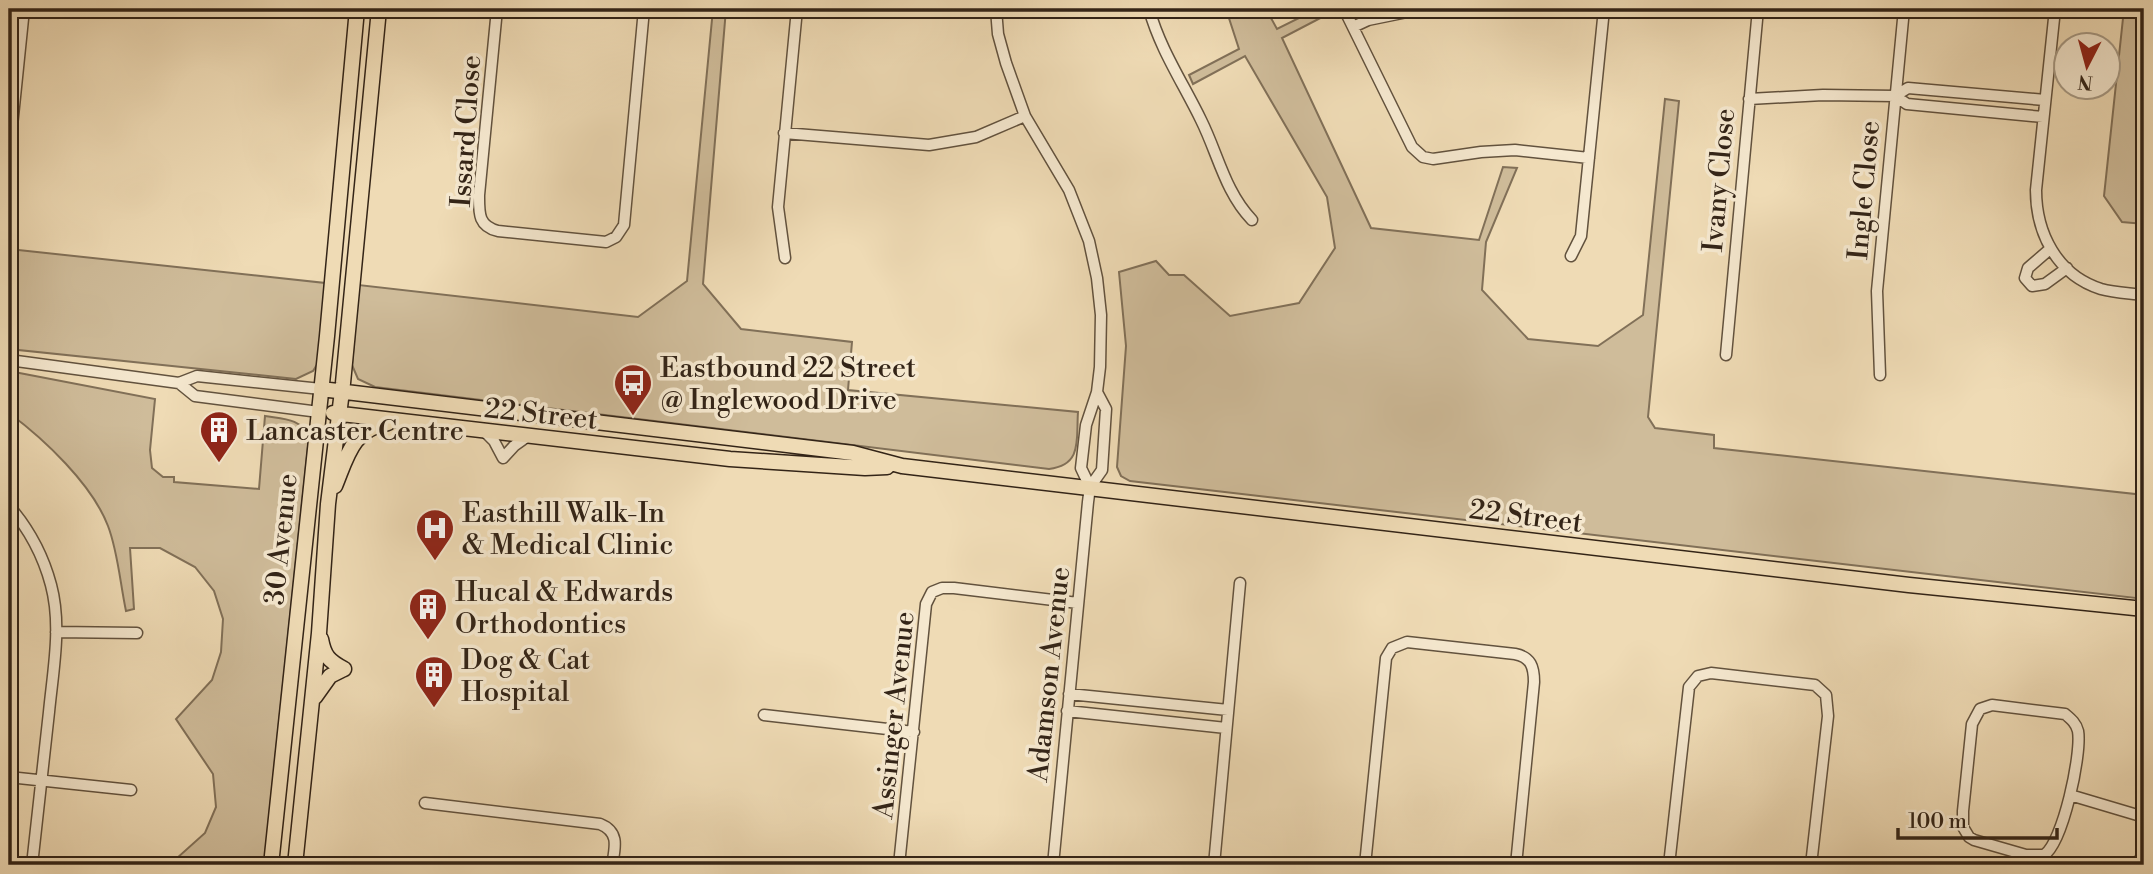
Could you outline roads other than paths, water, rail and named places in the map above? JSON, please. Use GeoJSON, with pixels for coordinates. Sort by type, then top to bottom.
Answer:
{"type":"FeatureCollection","features":[{"type":"Feature","properties":{"kind":"main road","name":"30 Avenue"},"geometry":{"type":"LineString","coordinates":[[271,865],[319,412],[357,9]]}},
{"type":"Feature","properties":{"kind":"main road","name":"30 Avenue"},"geometry":{"type":"LineString","coordinates":[[295,865],[313,701],[328,504],[340,414],[379,9]]}},
{"type":"Feature","properties":{"kind":"main road","name":"22 Street"},"geometry":{"type":"LineString","coordinates":[[321,389],[853,453],[902,466],[1868,580],[2144,609]]}},
{"type":"Feature","properties":{"kind":"main road","name":"22 Street"},"geometry":{"type":"LineString","coordinates":[[319,412],[730,459],[865,468],[902,466]]}},
{"type":"Feature","properties":{"kind":"main road"},"geometry":{"type":"LineString","coordinates":[[328,504],[349,452],[359,435],[372,427],[405,421]]}},
{"type":"Feature","properties":{"kind":"main road"},"geometry":{"type":"LineString","coordinates":[[313,701],[330,676],[344,669],[329,661],[319,633]]}},
{"type":"Feature","properties":{"kind":"street"},"geometry":{"type":"LineString","coordinates":[[9,155],[24,9]]}},
{"type":"Feature","properties":{"kind":"street","name":"Issard Close"},"geometry":{"type":"LineString","coordinates":[[497,9],[479,195],[479,216],[482,223],[489,229],[498,231],[606,242],[617,237],[624,225],[644,9]]}},
{"type":"Feature","properties":{"kind":"street"},"geometry":{"type":"LineString","coordinates":[[785,258],[778,207],[797,9]]}},
{"type":"Feature","properties":{"kind":"street"},"geometry":{"type":"LineString","coordinates":[[996,9],[998,34],[1025,116],[1069,190],[1089,241],[1097,278],[1101,315],[1100,368],[1097,392],[1086,425],[1081,468],[1090,487],[1102,470],[1107,409],[1097,392]]}},
{"type":"Feature","properties":{"kind":"street"},"geometry":{"type":"LineString","coordinates":[[1149,9],[1155,30],[1202,121],[1229,188],[1241,209],[1252,220]]}},
{"type":"Feature","properties":{"kind":"street"},"geometry":{"type":"LineString","coordinates":[[1344,9],[1412,147],[1423,157],[1433,159],[1515,150],[1589,158]]}},
{"type":"Feature","properties":{"kind":"street"},"geometry":{"type":"LineString","coordinates":[[1353,27],[1368,20],[1422,9]]}},
{"type":"Feature","properties":{"kind":"street"},"geometry":{"type":"LineString","coordinates":[[1571,256],[1581,236],[1604,9]]}},
{"type":"Feature","properties":{"kind":"street","name":"Ivany Close"},"geometry":{"type":"LineString","coordinates":[[1726,355],[1758,9]]}},
{"type":"Feature","properties":{"kind":"street","name":"Ingle Close"},"geometry":{"type":"LineString","coordinates":[[1880,375],[1877,291],[1904,9]]}},
{"type":"Feature","properties":{"kind":"street"},"geometry":{"type":"LineString","coordinates":[[2054,9],[2036,207],[2042,232],[2050,249],[2082,280],[2100,288],[2144,295]]}},
{"type":"Feature","properties":{"kind":"street"},"geometry":{"type":"LineString","coordinates":[[1749,99],[1823,95],[1895,96],[1908,88],[2045,100]]}},
{"type":"Feature","properties":{"kind":"street"},"geometry":{"type":"LineString","coordinates":[[1969,109],[1970,93]]}},
{"type":"Feature","properties":{"kind":"street"},"geometry":{"type":"LineString","coordinates":[[1895,96],[1906,104],[2043,117]]}},
{"type":"Feature","properties":{"kind":"street"},"geometry":{"type":"LineString","coordinates":[[785,133],[929,145],[976,137],[1025,116]]}},
{"type":"Feature","properties":{"kind":"street"},"geometry":{"type":"LineString","coordinates":[[2050,249],[2026,272],[2028,283],[2041,286],[2067,268]]}},
{"type":"Feature","properties":{"kind":"street","name":"22 Street"},"geometry":{"type":"LineString","coordinates":[[9,360],[179,383],[197,376],[321,389]]}},
{"type":"Feature","properties":{"kind":"street","name":"22 Street"},"geometry":{"type":"LineString","coordinates":[[179,383],[195,396],[319,412]]}},
{"type":"Feature","properties":{"kind":"street"},"geometry":{"type":"LineString","coordinates":[[484,431],[494,441],[503,458],[528,436]]}},
{"type":"Feature","properties":{"kind":"street","name":"Adamson Avenue"},"geometry":{"type":"LineString","coordinates":[[1053,865],[1090,487]]}},
{"type":"Feature","properties":{"kind":"street"},"geometry":{"type":"LineString","coordinates":[[9,506],[30,534],[43,561],[52,586],[56,632],[32,865]]}},
{"type":"Feature","properties":{"kind":"street"},"geometry":{"type":"LineString","coordinates":[[1213,865],[1240,583]]}},
{"type":"Feature","properties":{"kind":"street","name":"Assinger Avenue"},"geometry":{"type":"LineString","coordinates":[[899,865],[926,604],[932,592],[942,588],[954,588],[1078,603]]}},
{"type":"Feature","properties":{"kind":"street"},"geometry":{"type":"LineString","coordinates":[[56,632],[137,633]]}},
{"type":"Feature","properties":{"kind":"street"},"geometry":{"type":"LineString","coordinates":[[1365,865],[1386,658],[1392,648],[1407,642],[1515,654],[1531,662],[1534,682],[1516,865]]}},
{"type":"Feature","properties":{"kind":"street"},"geometry":{"type":"LineString","coordinates":[[1669,865],[1688,692],[1694,679],[1711,673],[1808,684],[1821,689],[1826,695],[1828,716],[1811,865]]}},
{"type":"Feature","properties":{"kind":"street"},"geometry":{"type":"LineString","coordinates":[[1069,694],[1228,710]]}},
{"type":"Feature","properties":{"kind":"street"},"geometry":{"type":"LineString","coordinates":[[1992,705],[2057,713],[2071,718],[2078,735],[2070,795],[2054,844],[2045,855],[2026,855],[1969,837],[1963,827],[1963,811],[1972,724],[1976,713],[1992,705]]}},
{"type":"Feature","properties":{"kind":"street"},"geometry":{"type":"LineString","coordinates":[[1067,711],[1226,728]]}},
{"type":"Feature","properties":{"kind":"street"},"geometry":{"type":"LineString","coordinates":[[764,715],[914,732]]}},
{"type":"Feature","properties":{"kind":"street"},"geometry":{"type":"LineString","coordinates":[[9,777],[131,790]]}},
{"type":"Feature","properties":{"kind":"street"},"geometry":{"type":"LineString","coordinates":[[2070,795],[2144,817]]}},
{"type":"Feature","properties":{"kind":"street"},"geometry":{"type":"LineString","coordinates":[[425,803],[600,824],[609,827],[614,835],[612,865]]}},
{"type":"Feature","properties":{"kind":"street"},"geometry":{"type":"LineString","coordinates":[[2138,865],[2144,849]]}},
{"type":"Feature","properties":{"kind":"street"},"geometry":{"type":"LineString","coordinates":[[766,865],[799,865]]}},
{"type":"Feature","properties":{"kind":"place","name":"Eastbound 22 Street @ Inglewood Drive"},"geometry":{"type":"Point","coordinates":[633,417]}},
{"type":"Feature","properties":{"kind":"place","name":"Lancaster Centre"},"geometry":{"type":"Point","coordinates":[219,464]}},
{"type":"Feature","properties":{"kind":"place","name":"Easthill Walk-In & Medical Clinic"},"geometry":{"type":"Point","coordinates":[435,562]}},
{"type":"Feature","properties":{"kind":"place","name":"Hucal & Edwards Orthodontics"},"geometry":{"type":"Point","coordinates":[428,641]}},
{"type":"Feature","properties":{"kind":"place","name":"Dog & Cat Hospital"},"geometry":{"type":"Point","coordinates":[434,709]}}]}
